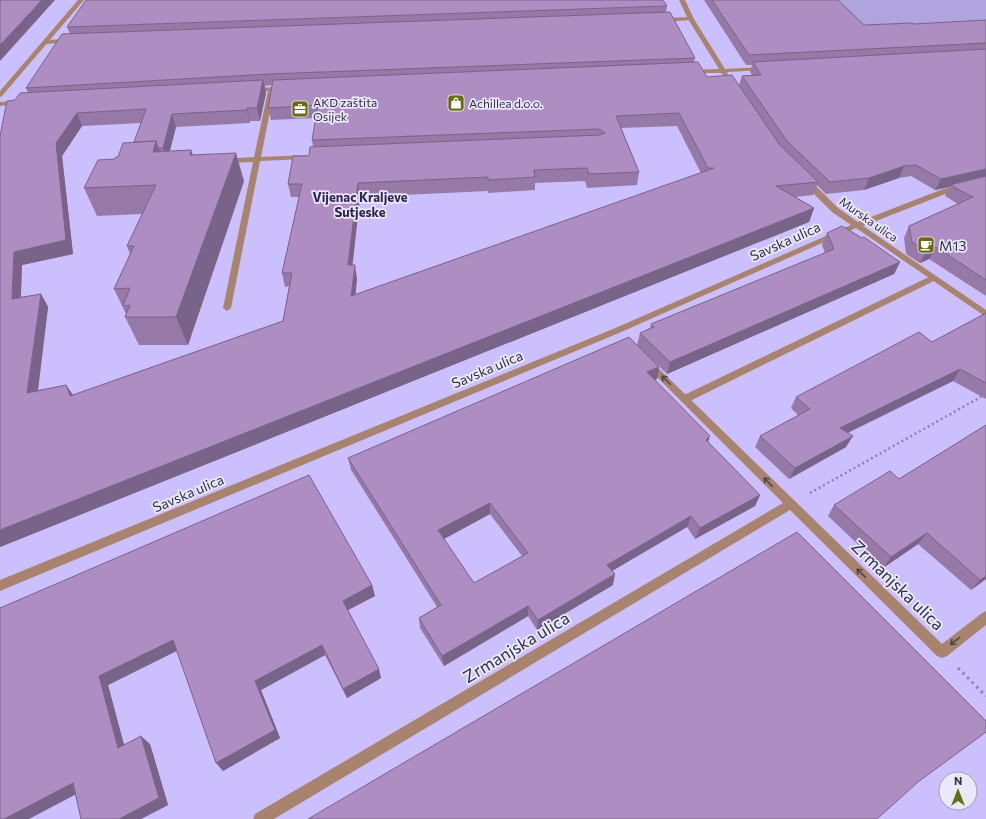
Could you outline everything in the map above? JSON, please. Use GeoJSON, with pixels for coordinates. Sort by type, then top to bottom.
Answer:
{"type":"FeatureCollection","features":[{"type":"Feature","properties":{"kind":"street"},"geometry":{"type":"LineString","coordinates":[[682,0],[691,19],[731,83]]}},
{"type":"Feature","properties":{"kind":"street"},"geometry":{"type":"LineString","coordinates":[[0,96],[82,1]]}},
{"type":"Feature","properties":{"kind":"street"},"geometry":{"type":"LineString","coordinates":[[651,20],[691,19]]}},
{"type":"Feature","properties":{"kind":"street"},"geometry":{"type":"LineString","coordinates":[[46,42],[80,40]]}},
{"type":"Feature","properties":{"kind":"street"},"geometry":{"type":"LineString","coordinates":[[683,72],[770,68]]}},
{"type":"Feature","properties":{"kind":"street"},"geometry":{"type":"LineString","coordinates":[[248,90],[295,88]]}},
{"type":"Feature","properties":{"kind":"street"},"geometry":{"type":"LineString","coordinates":[[227,308],[272,89]]}},
{"type":"Feature","properties":{"kind":"street"},"geometry":{"type":"LineString","coordinates":[[0,104],[28,102]]}},
{"type":"Feature","properties":{"kind":"street"},"geometry":{"type":"LineString","coordinates":[[219,162],[312,157]]}},
{"type":"Feature","properties":{"kind":"street","name":"Murska ulica"},"geometry":{"type":"LineString","coordinates":[[802,176],[835,210],[986,314]]}},
{"type":"Feature","properties":{"kind":"street","name":"Savska ulica"},"geometry":{"type":"LineString","coordinates":[[0,586],[616,331],[857,225],[946,191],[986,182]]}},
{"type":"Feature","properties":{"kind":"street"},"geometry":{"type":"LineString","coordinates":[[685,399],[933,278]]}},
{"type":"Feature","properties":{"kind":"street"},"geometry":{"type":"LineString","coordinates":[[616,331],[627,341]]}},
{"type":"Feature","properties":{"kind":"street","name":"Zrmanjska ulica"},"geometry":{"type":"LineString","coordinates":[[643,357],[942,652],[986,617]]}},
{"type":"Feature","properties":{"kind":"street","name":"Zrmanjska ulica"},"geometry":{"type":"LineString","coordinates":[[260,819],[791,504]]}},
{"type":"Feature","properties":{"kind":"path"},"geometry":{"type":"LineString","coordinates":[[791,504],[986,394]]}},
{"type":"Feature","properties":{"kind":"path"},"geometry":{"type":"LineString","coordinates":[[942,652],[986,696]]}},
{"type":"Feature","properties":{"kind":"shaded area"},"geometry":{"type":"Polygon","coordinates":[[[825,0],[986,0],[986,30],[860,35],[825,0]]]}},
{"type":"Feature","properties":{"kind":"building"},"geometry":{"type":"Polygon","coordinates":[[[0,0],[42,0],[0,45],[0,0]]]}},
{"type":"Feature","properties":{"kind":"building"},"geometry":{"type":"Polygon","coordinates":[[[86,0],[663,0],[667,6],[67,27],[86,0]]]}},
{"type":"Feature","properties":{"kind":"building"},"geometry":{"type":"Polygon","coordinates":[[[712,0],[838,0],[864,25],[986,20],[986,43],[749,55],[712,0]]]}},
{"type":"Feature","properties":{"kind":"building"},"geometry":{"type":"Polygon","coordinates":[[[670,12],[695,58],[269,74],[26,88],[62,34],[670,12]]]}},
{"type":"Feature","properties":{"kind":"building"},"geometry":{"type":"Polygon","coordinates":[[[986,49],[986,169],[941,179],[916,165],[904,166],[869,178],[830,182],[787,141],[742,76],[761,75],[753,62],[986,49]]]}},
{"type":"Feature","properties":{"kind":"building"},"geometry":{"type":"Polygon","coordinates":[[[698,62],[707,77],[732,75],[779,144],[818,182],[776,186],[814,208],[0,530],[0,136],[7,101],[15,100],[20,93],[263,80],[257,108],[247,108],[247,110],[172,114],[163,148],[158,148],[156,141],[134,142],[146,109],[77,113],[56,143],[66,240],[14,252],[12,299],[41,294],[27,393],[66,385],[70,396],[283,321],[292,273],[282,273],[302,184],[288,184],[293,156],[309,156],[310,147],[600,135],[605,133],[599,129],[312,140],[318,105],[268,108],[273,80],[698,62]],[[679,113],[616,116],[639,172],[589,174],[587,168],[534,170],[535,177],[488,180],[488,177],[358,183],[348,265],[355,265],[351,296],[714,168],[708,168],[679,113]]]}},
{"type":"Feature","properties":{"kind":"building"},"geometry":{"type":"Polygon","coordinates":[[[156,141],[153,152],[191,150],[190,155],[236,153],[176,317],[125,317],[130,305],[123,306],[130,288],[114,289],[134,246],[127,246],[156,185],[84,188],[98,160],[115,159],[118,157],[123,143],[156,141]]]}},
{"type":"Feature","properties":{"kind":"building"},"geometry":{"type":"Polygon","coordinates":[[[986,176],[986,280],[936,247],[926,251],[912,242],[909,226],[973,197],[950,185],[986,176]]]}},
{"type":"Feature","properties":{"kind":"building"},"geometry":{"type":"Polygon","coordinates":[[[842,226],[862,238],[864,237],[900,262],[670,362],[640,333],[654,327],[651,324],[834,249],[827,233],[842,226]]]}},
{"type":"Feature","properties":{"kind":"building"},"geometry":{"type":"Polygon","coordinates":[[[986,313],[986,383],[960,369],[840,428],[853,436],[795,468],[760,436],[810,409],[796,397],[919,332],[932,342],[986,313]]]}},
{"type":"Feature","properties":{"kind":"building"},"geometry":{"type":"Polygon","coordinates":[[[629,337],[659,367],[647,372],[710,436],[706,440],[760,495],[700,528],[691,516],[607,565],[615,574],[538,620],[528,606],[442,656],[419,618],[441,605],[348,458],[629,337]],[[490,503],[438,530],[474,583],[528,553],[490,503]]]}},
{"type":"Feature","properties":{"kind":"building"},"geometry":{"type":"Polygon","coordinates":[[[986,425],[986,576],[980,580],[927,533],[891,557],[834,505],[890,471],[899,479],[986,425]]]}},
{"type":"Feature","properties":{"kind":"building"},"geometry":{"type":"Polygon","coordinates":[[[309,475],[372,585],[343,601],[379,669],[343,689],[322,645],[255,681],[275,730],[216,763],[173,640],[99,676],[118,748],[141,736],[159,798],[119,819],[81,819],[73,783],[4,819],[0,819],[0,608],[309,475]]]}},
{"type":"Feature","properties":{"kind":"building"},"geometry":{"type":"Polygon","coordinates":[[[797,532],[986,721],[986,732],[918,782],[877,819],[308,819],[797,532]]]}},
{"type":"Feature","properties":{"kind":"place","name":"Achillea d.o.o."},"geometry":{"type":"Point","coordinates":[456,103]}},
{"type":"Feature","properties":{"kind":"place","name":"AKD zaštita Osijek"},"geometry":{"type":"Point","coordinates":[300,109]}},
{"type":"Feature","properties":{"kind":"place","name":"M13"},"geometry":{"type":"Point","coordinates":[926,245]}},
{"type":"Feature","properties":{"kind":"district","name":"Vijenac Kraljeve Sutjeske"},"geometry":{"type":"Point","coordinates":[360,204]}}]}
